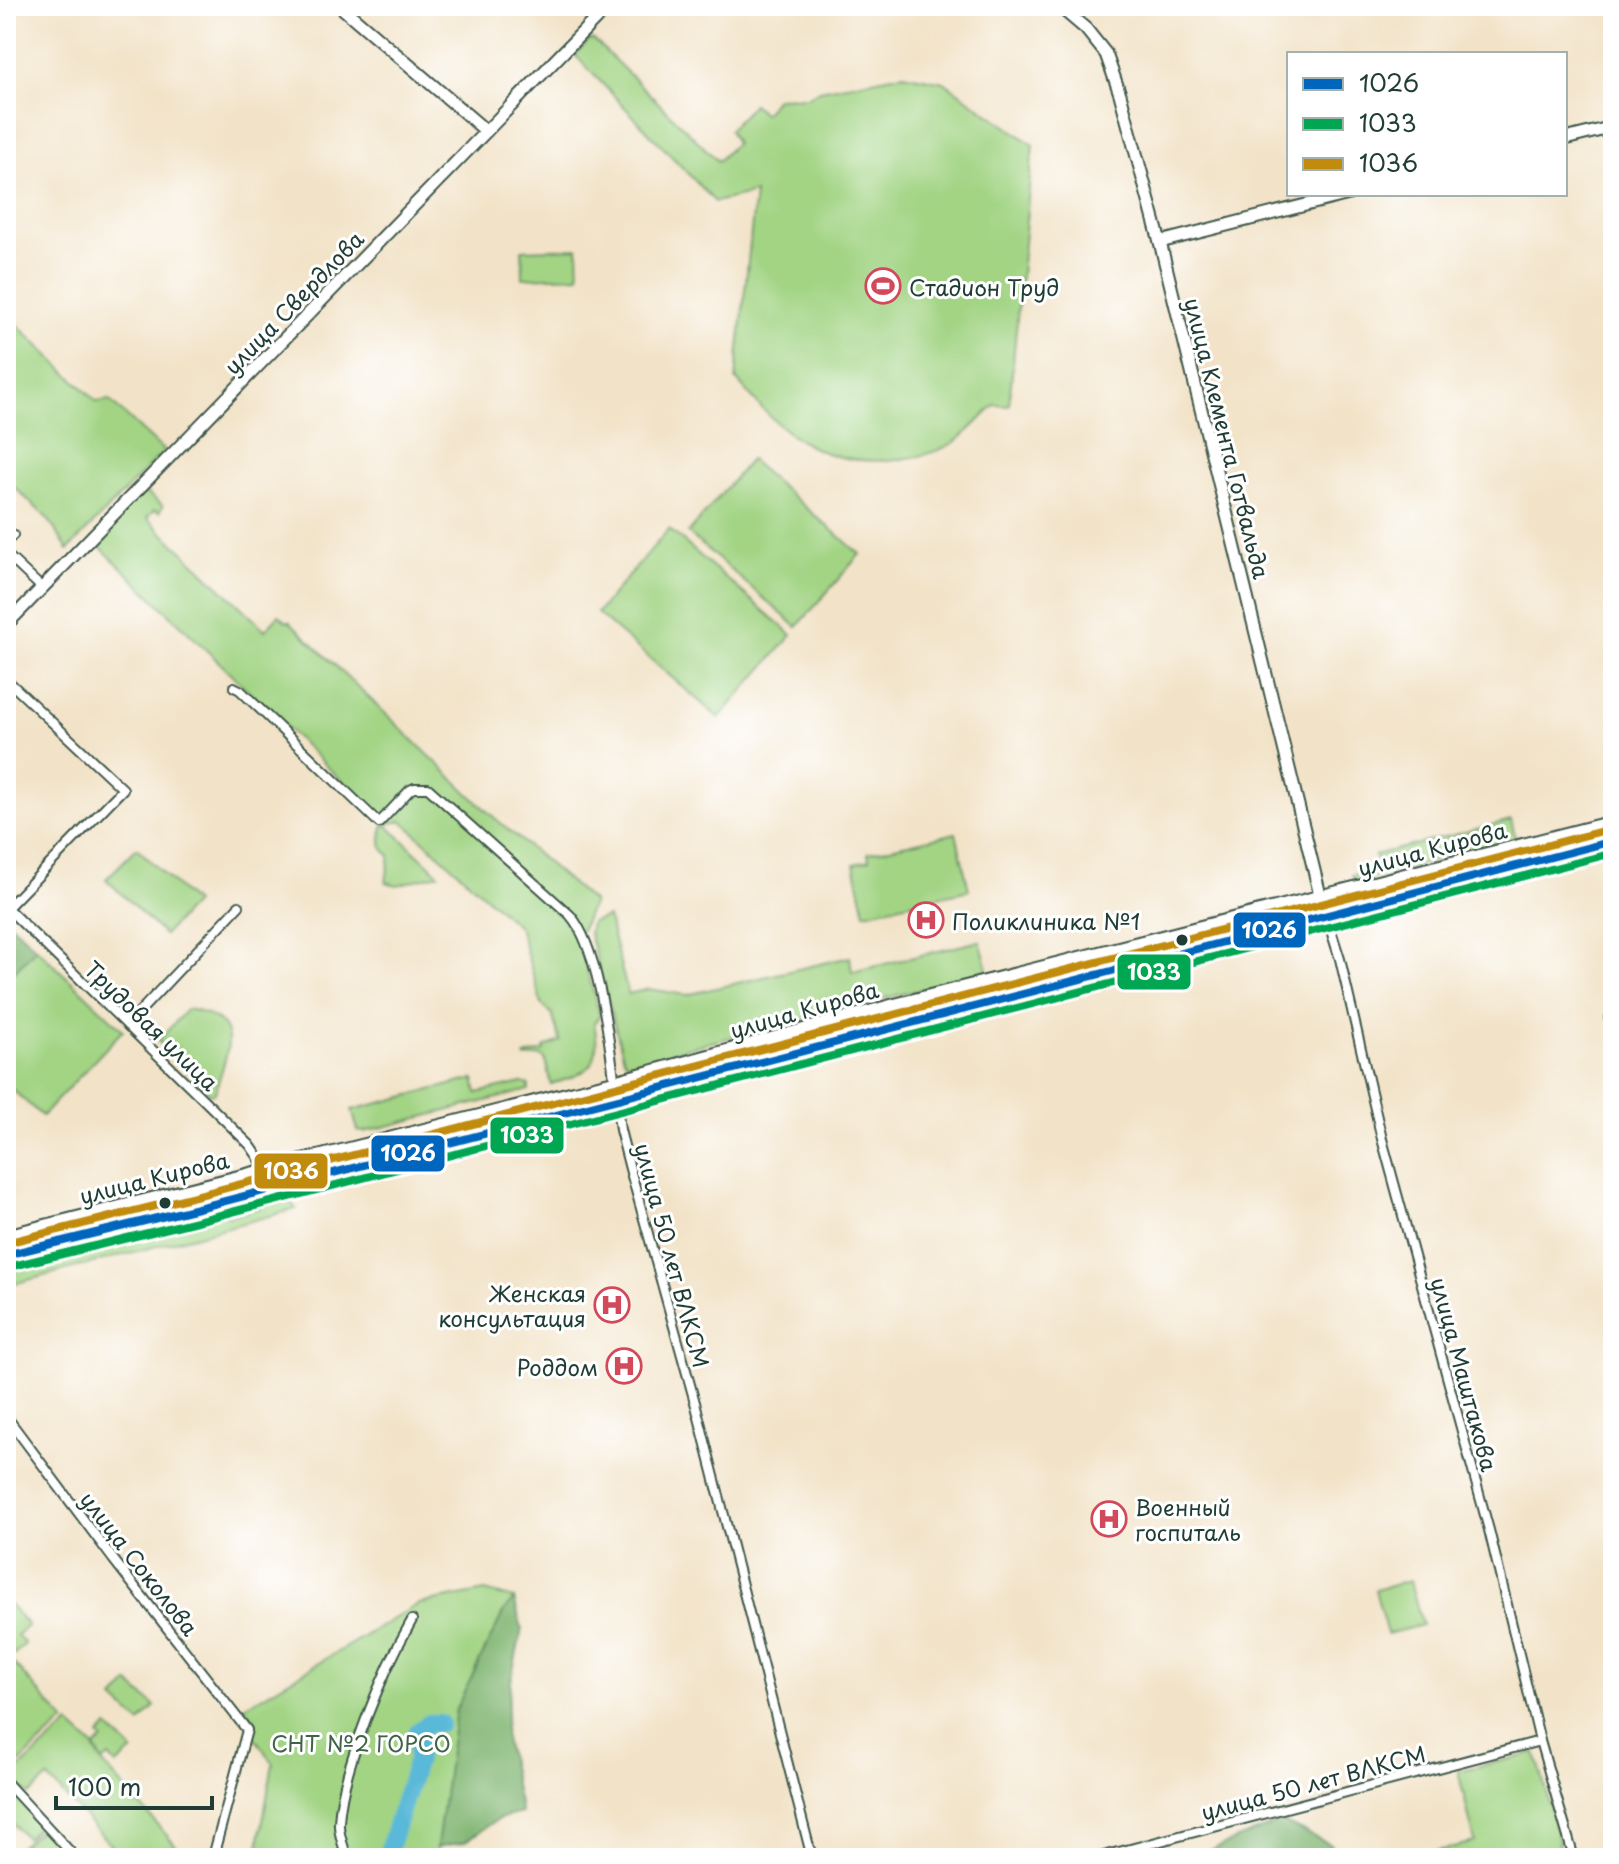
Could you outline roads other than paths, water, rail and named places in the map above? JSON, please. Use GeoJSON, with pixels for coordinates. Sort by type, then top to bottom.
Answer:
{"type":"FeatureCollection","features":[{"type":"Feature","properties":{"kind":"main road","name":"улица Кирова"},"geometry":{"type":"LineString","coordinates":[[6,1237],[614,1083],[895,1006],[1613,823]]}},
{"type":"Feature","properties":{"kind":"main road","name":"улица Кирова"},"geometry":{"type":"LineString","coordinates":[[6,1255],[299,1182],[1613,841]]}},
{"type":"Feature","properties":{"kind":"main road"},"geometry":{"type":"LineString","coordinates":[[295,1164],[289,1175],[299,1182]]}},
{"type":"Feature","properties":{"kind":"main road"},"geometry":{"type":"LineString","coordinates":[[126,1207],[135,1214],[129,1224]]}},
{"type":"Feature","properties":{"kind":"street"},"geometry":{"type":"LineString","coordinates":[[340,6],[486,131]]}},
{"type":"Feature","properties":{"kind":"street","name":"улица Свердлова"},"geometry":{"type":"LineString","coordinates":[[6,625],[608,6]]}},
{"type":"Feature","properties":{"kind":"street","name":"улица Клемента Готвальда"},"geometry":{"type":"LineString","coordinates":[[1059,6],[1086,29],[1106,54],[1120,94],[1160,242],[1321,899]]}},
{"type":"Feature","properties":{"kind":"street"},"geometry":{"type":"LineString","coordinates":[[1567,138],[1613,127]]}},
{"type":"Feature","properties":{"kind":"street"},"geometry":{"type":"LineString","coordinates":[[1160,242],[1341,196]]}},
{"type":"Feature","properties":{"kind":"street"},"geometry":{"type":"LineString","coordinates":[[6,529],[13,535],[6,542]]}},
{"type":"Feature","properties":{"kind":"street"},"geometry":{"type":"LineString","coordinates":[[6,554],[42,588]]}},
{"type":"Feature","properties":{"kind":"street"},"geometry":{"type":"LineString","coordinates":[[6,679],[123,789],[6,908]]}},
{"type":"Feature","properties":{"kind":"street","name":"улица 50 лет ВЛКСМ"},"geometry":{"type":"LineString","coordinates":[[234,687],[379,823],[410,790],[428,788],[570,915],[584,936],[607,1020],[620,1130],[696,1406],[812,1858]]}},
{"type":"Feature","properties":{"kind":"street","name":"улица Маштакова"},"geometry":{"type":"LineString","coordinates":[[1321,899],[1340,959],[1385,1149],[1489,1530],[1540,1741],[1574,1858]]}},
{"type":"Feature","properties":{"kind":"street"},"geometry":{"type":"LineString","coordinates":[[127,1025],[239,906]]}},
{"type":"Feature","properties":{"kind":"street","name":"Трудовая улица"},"geometry":{"type":"LineString","coordinates":[[6,908],[250,1145],[268,1171]]}},
{"type":"Feature","properties":{"kind":"street","name":"улица Соколова"},"geometry":{"type":"LineString","coordinates":[[6,1416],[247,1730],[211,1858]]}},
{"type":"Feature","properties":{"kind":"street"},"geometry":{"type":"LineString","coordinates":[[347,1858],[339,1826],[343,1793],[390,1662],[412,1620]]}},
{"type":"Feature","properties":{"kind":"street","name":"улица 50 лет ВЛКСМ"},"geometry":{"type":"LineString","coordinates":[[1096,1858],[1540,1741]]}},
{"type":"Feature","properties":{"kind":"street"},"geometry":{"type":"LineString","coordinates":[[6,1782],[76,1858]]}},
{"type":"Feature","properties":{"kind":"waterway"},"geometry":{"type":"LineString","coordinates":[[386,1858],[417,1760],[418,1731],[429,1723],[440,1723]]}},
{"type":"Feature","properties":{"kind":"place","name":"Стадион Труд"},"geometry":{"type":"Point","coordinates":[883,286]}},
{"type":"Feature","properties":{"kind":"place","name":"Поликлиника №1"},"geometry":{"type":"Point","coordinates":[926,920]}},
{"type":"Feature","properties":{"kind":"place","name":"Женская консультация"},"geometry":{"type":"Point","coordinates":[612,1305]}},
{"type":"Feature","properties":{"kind":"place","name":"Роддом"},"geometry":{"type":"Point","coordinates":[624,1366]}},
{"type":"Feature","properties":{"kind":"place","name":"Военный госпиталь"},"geometry":{"type":"Point","coordinates":[1109,1519]}},
{"type":"Feature","properties":{"kind":"park label","name":"СНТ №2 ГОРСО"},"geometry":{"type":"Point","coordinates":[361,1742]}}]}
